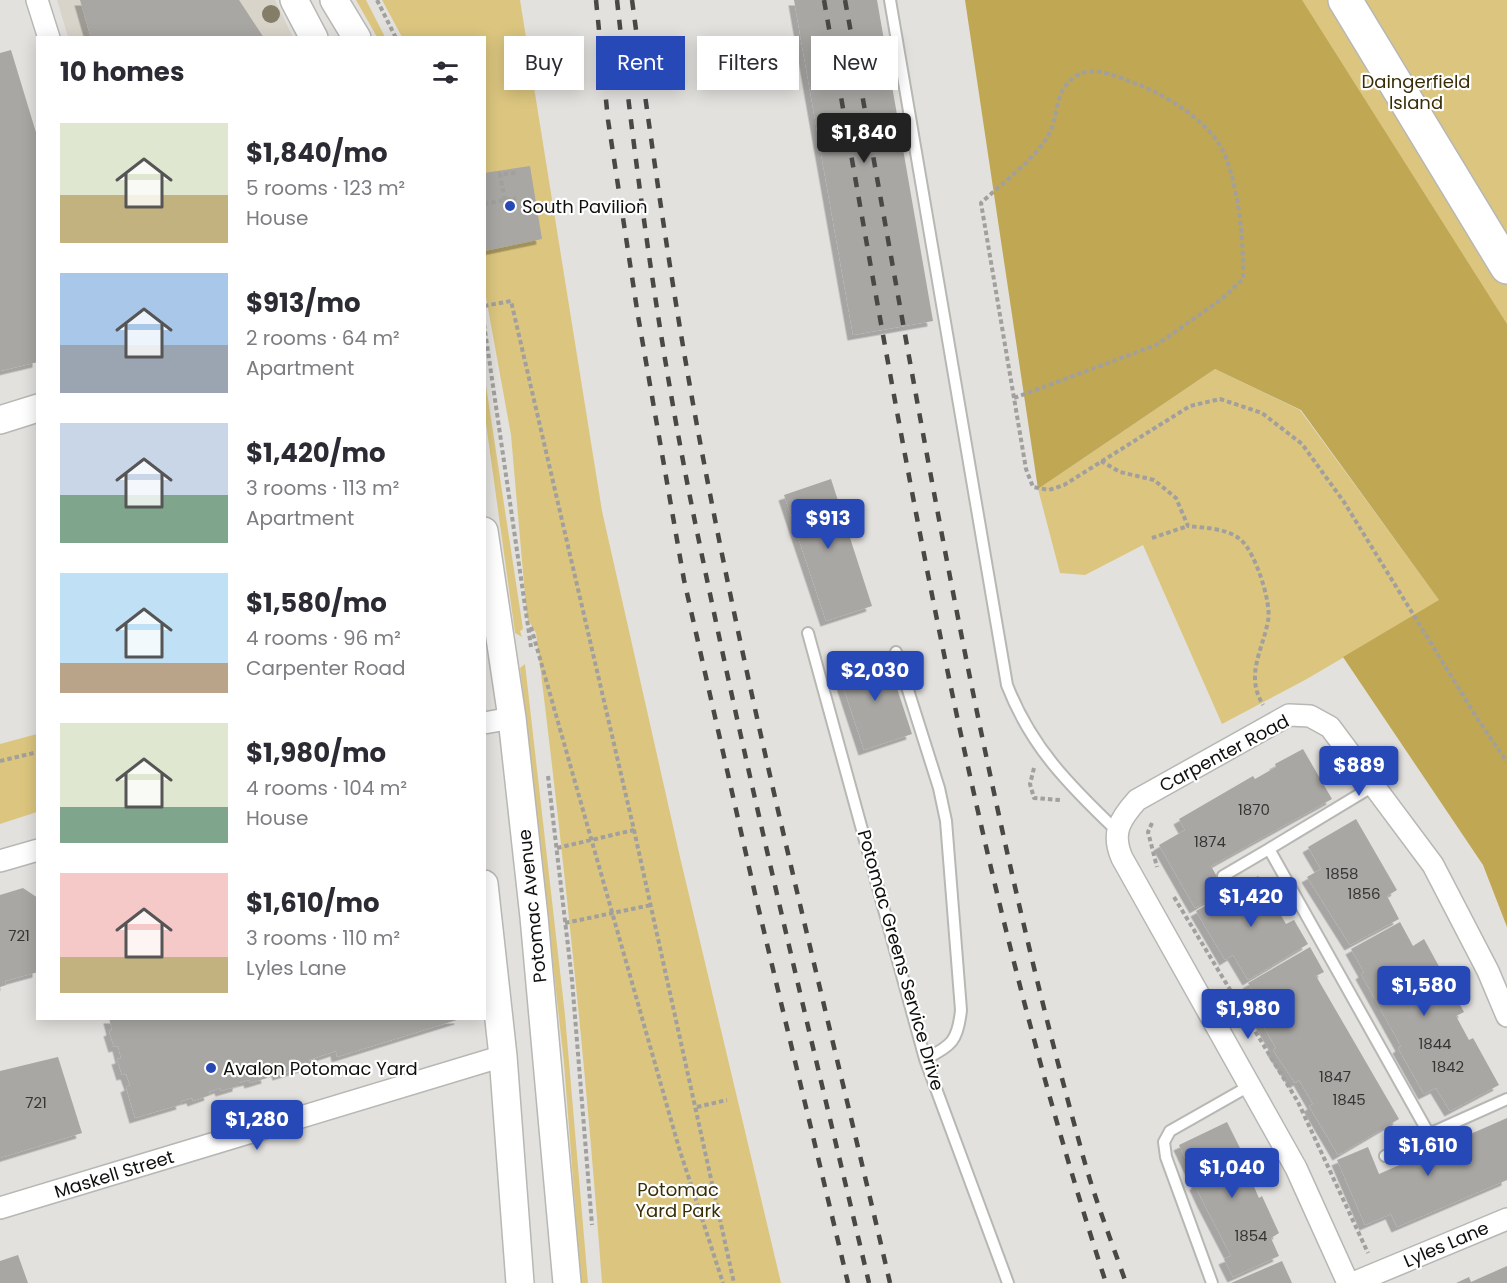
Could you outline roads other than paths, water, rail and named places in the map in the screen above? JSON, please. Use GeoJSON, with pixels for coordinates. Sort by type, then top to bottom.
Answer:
{"type":"FeatureCollection","features":[{"type":"Feature","properties":{"kind":"highway"},"geometry":{"type":"LineString","coordinates":[[1345,0],[1507,267]]}},
{"type":"Feature","properties":{"kind":"street"},"geometry":{"type":"LineString","coordinates":[[37,0],[48,36]]}},
{"type":"Feature","properties":{"kind":"street"},"geometry":{"type":"LineString","coordinates":[[294,0],[313,36]]}},
{"type":"Feature","properties":{"kind":"street"},"geometry":{"type":"LineString","coordinates":[[334,0],[356,36]]}},
{"type":"Feature","properties":{"kind":"street"},"geometry":{"type":"LineString","coordinates":[[0,420],[36,409]]}},
{"type":"Feature","properties":{"kind":"street","name":"Potomac Avenue"},"geometry":{"type":"LineString","coordinates":[[486,544],[512,718],[535,929],[567,1283]]}},
{"type":"Feature","properties":{"kind":"street","name":"Carpenter Road"},"geometry":{"type":"LineString","coordinates":[[1116,830],[1137,800],[1289,715],[1310,716],[1330,727],[1433,865],[1488,970],[1507,1016]]}},
{"type":"Feature","properties":{"kind":"street"},"geometry":{"type":"LineString","coordinates":[[486,723],[512,718]]}},
{"type":"Feature","properties":{"kind":"street"},"geometry":{"type":"LineString","coordinates":[[1116,830],[1117,846],[1122,858],[1296,1168],[1351,1283]]}},
{"type":"Feature","properties":{"kind":"street"},"geometry":{"type":"LineString","coordinates":[[0,861],[36,851]]}},
{"type":"Feature","properties":{"kind":"street"},"geometry":{"type":"LineString","coordinates":[[486,902],[503,1056],[520,1283]]}},
{"type":"Feature","properties":{"kind":"street","name":"Maskell Street"},"geometry":{"type":"LineString","coordinates":[[0,1208],[503,1056]]}},
{"type":"Feature","properties":{"kind":"street","name":"Lyles Lane"},"geometry":{"type":"LineString","coordinates":[[1351,1283],[1507,1219]]}},
{"type":"Feature","properties":{"kind":"lane"},"geometry":{"type":"LineString","coordinates":[[890,0],[1007,685],[1014,705],[1045,757],[1116,830]]}},
{"type":"Feature","properties":{"kind":"lane","name":"Potomac Greens Service Drive"},"geometry":{"type":"LineString","coordinates":[[808,633],[925,1059],[1008,1283]]}},
{"type":"Feature","properties":{"kind":"lane"},"geometry":{"type":"LineString","coordinates":[[896,652],[939,788],[946,821],[961,1010],[959,1029],[949,1047],[925,1059]]}},
{"type":"Feature","properties":{"kind":"lane"},"geometry":{"type":"LineString","coordinates":[[1222,876],[1375,785]]}},
{"type":"Feature","properties":{"kind":"lane"},"geometry":{"type":"LineString","coordinates":[[1269,849],[1429,1134]]}},
{"type":"Feature","properties":{"kind":"lane"},"geometry":{"type":"LineString","coordinates":[[1212,1283],[1166,1157],[1164,1142],[1170,1131],[1251,1085]]}},
{"type":"Feature","properties":{"kind":"lane"},"geometry":{"type":"LineString","coordinates":[[1384,1156],[1507,1099]]}},
{"type":"Feature","properties":{"kind":"railway"},"geometry":{"type":"LineString","coordinates":[[596,0],[608,120],[638,316],[684,580],[756,898],[848,1283]]}},
{"type":"Feature","properties":{"kind":"railway"},"geometry":{"type":"LineString","coordinates":[[617,0],[652,274],[686,478],[761,823],[869,1283]]}},
{"type":"Feature","properties":{"kind":"railway"},"geometry":{"type":"LineString","coordinates":[[632,0],[674,293],[725,570],[793,876],[890,1283]]}},
{"type":"Feature","properties":{"kind":"railway"},"geometry":{"type":"LineString","coordinates":[[824,0],[911,485],[942,647],[977,807],[1015,967],[1058,1126],[1106,1283]]}},
{"type":"Feature","properties":{"kind":"railway"},"geometry":{"type":"LineString","coordinates":[[845,0],[950,576],[1009,862],[1085,1163],[1126,1283]]}},
{"type":"Feature","properties":{"kind":"place","name":"South Pavilion"},"geometry":{"type":"Point","coordinates":[510,206]}},
{"type":"Feature","properties":{"kind":"place","name":"Avalon Potomac Yard"},"geometry":{"type":"Point","coordinates":[211,1068]}},
{"type":"Feature","properties":{"kind":"park label","name":"Daingerfield Island"},"geometry":{"type":"Point","coordinates":[1416,91]}},
{"type":"Feature","properties":{"kind":"park label","name":"Potomac Yard Park"},"geometry":{"type":"Point","coordinates":[678,1199]}}]}
